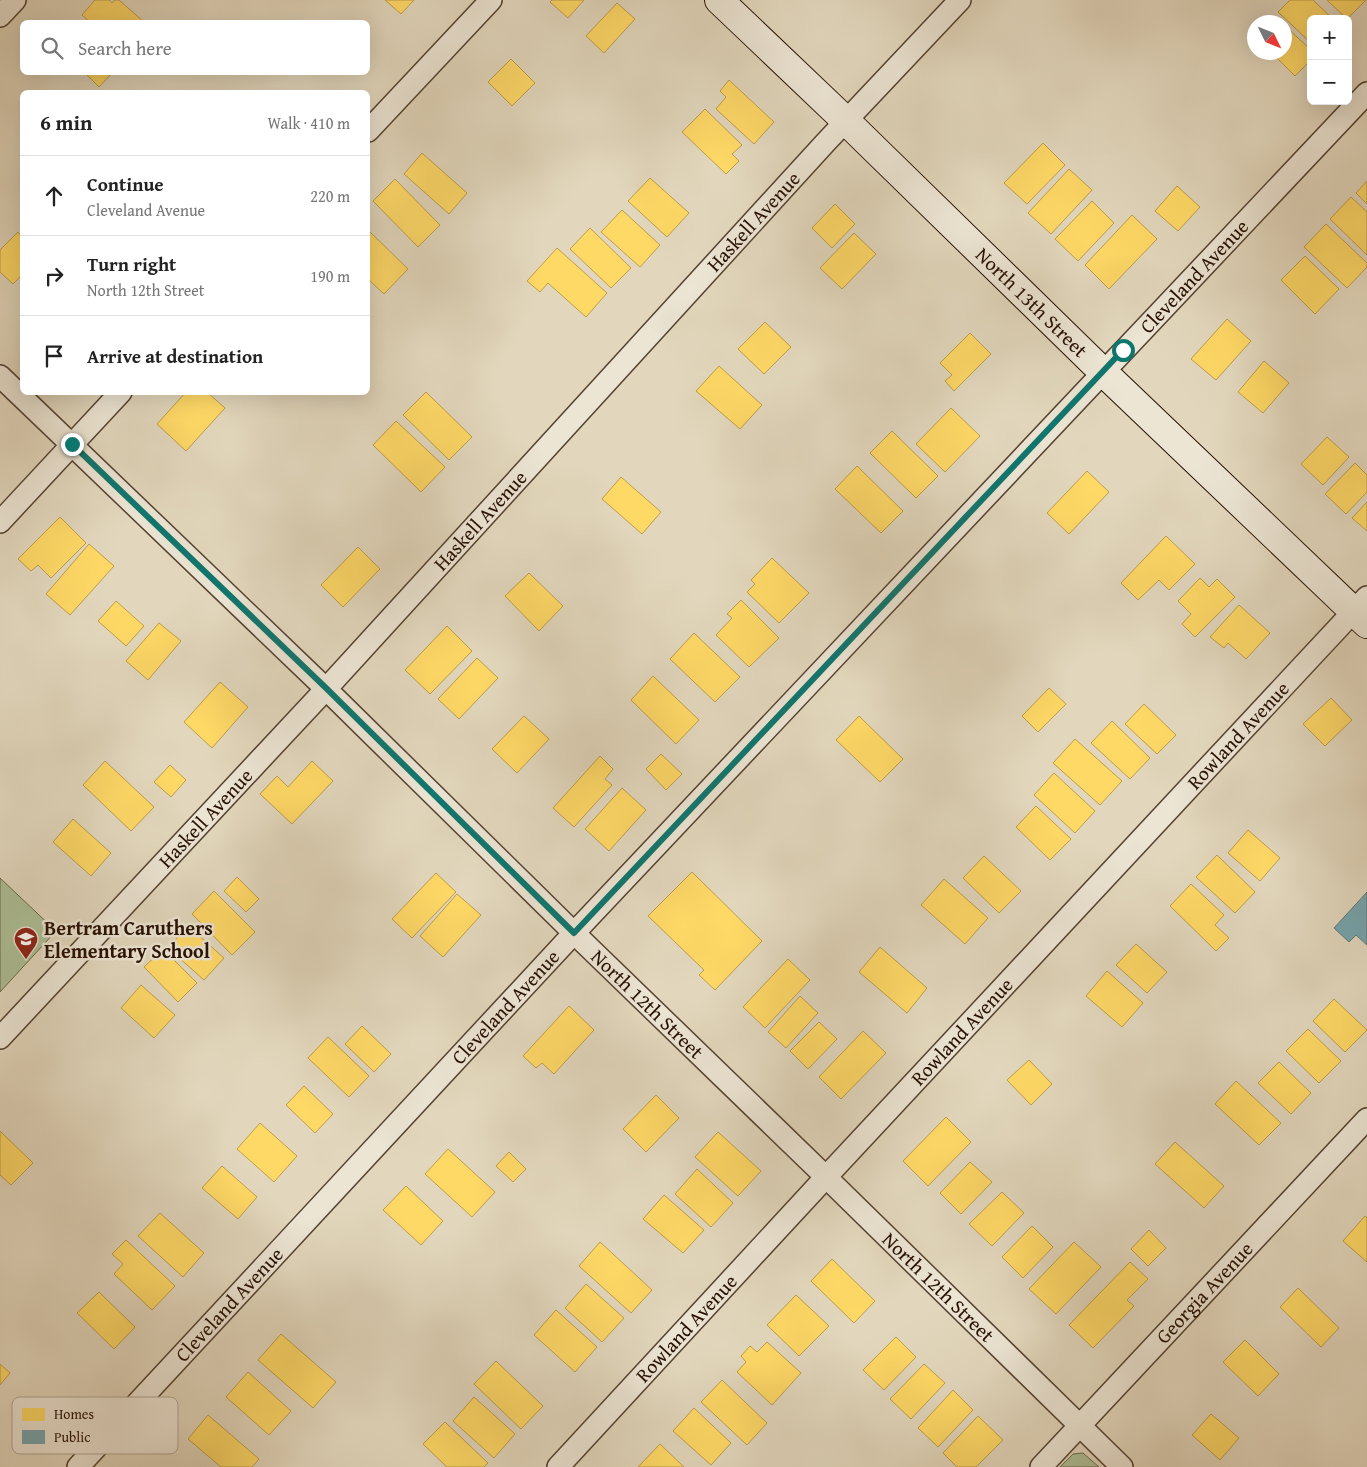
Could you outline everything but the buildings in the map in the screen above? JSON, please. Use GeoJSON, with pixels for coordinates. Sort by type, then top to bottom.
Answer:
{"type":"FeatureCollection","features":[{"type":"Feature","properties":{"kind":"street"},"geometry":{"type":"LineString","coordinates":[[0,16],[15,0]]}},
{"type":"Feature","properties":{"kind":"street"},"geometry":{"type":"LineString","coordinates":[[370,129],[491,0]]}},
{"type":"Feature","properties":{"kind":"street","name":"North 13th Street"},"geometry":{"type":"LineString","coordinates":[[719,0],[1103,372],[1363,611]]}},
{"type":"Feature","properties":{"kind":"street","name":"Haskell Avenue"},"geometry":{"type":"LineString","coordinates":[[0,1038],[326,688],[846,121],[960,0]]}},
{"type":"Feature","properties":{"kind":"street","name":"Cleveland Avenue"},"geometry":{"type":"LineString","coordinates":[[143,1397],[574,933],[1367,93]]}},
{"type":"Feature","properties":{"kind":"street","name":"North 12th Street"},"geometry":{"type":"LineString","coordinates":[[0,376],[20,395]]}},
{"type":"Feature","properties":{"kind":"street","name":"North 12th Street"},"geometry":{"type":"LineString","coordinates":[[20,395],[326,688],[574,933],[1122,1467]]}},
{"type":"Feature","properties":{"kind":"street"},"geometry":{"type":"LineString","coordinates":[[0,522],[118,395]]}},
{"type":"Feature","properties":{"kind":"street","name":"Rowland Avenue"},"geometry":{"type":"LineString","coordinates":[[558,1467],[826,1177],[1363,611]]}},
{"type":"Feature","properties":{"kind":"street","name":"Georgia Avenue"},"geometry":{"type":"LineString","coordinates":[[1041,1467],[1367,1119]]}},
{"type":"Feature","properties":{"kind":"street","name":"Cleveland Avenue"},"geometry":{"type":"LineString","coordinates":[[78,1467],[90,1454]]}},
{"type":"Feature","properties":{"kind":"green space"},"geometry":{"type":"Polygon","coordinates":[[[0,878],[56,931],[0,992],[0,878]]]}},
{"type":"Feature","properties":{"kind":"green space"},"geometry":{"type":"Polygon","coordinates":[[[1083,1453],[1099,1467],[1060,1467],[1073,1454],[1083,1453]]]}},
{"type":"Feature","properties":{"kind":"place","name":"Bertram Caruthers Elementary School"},"geometry":{"type":"Point","coordinates":[26,960]}},
{"type":"Feature","properties":{"kind":"route"},"geometry":{"type":"LineString","coordinates":[[72,444],[326,688],[574,933],[1123,350]]}}]}
